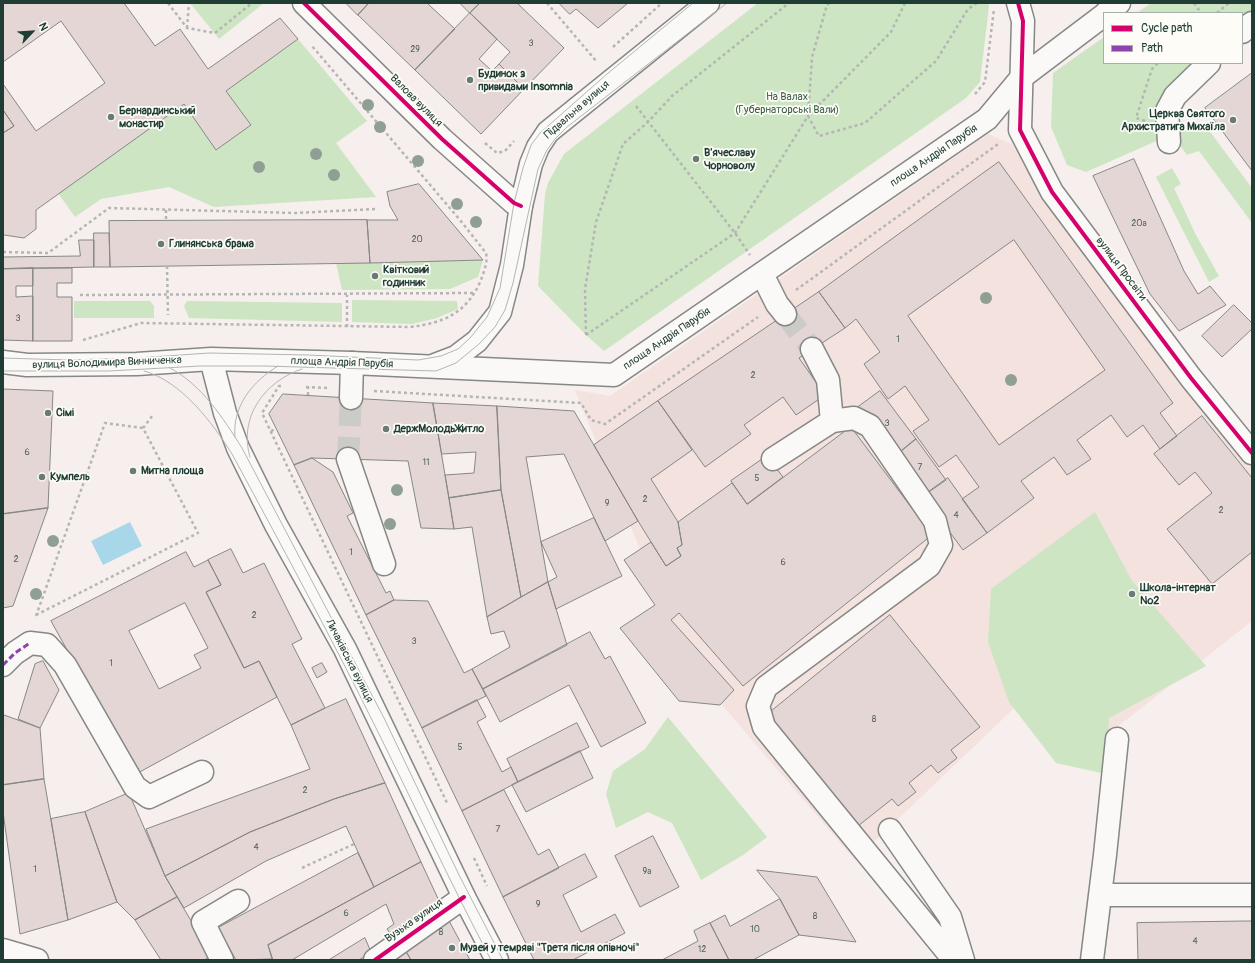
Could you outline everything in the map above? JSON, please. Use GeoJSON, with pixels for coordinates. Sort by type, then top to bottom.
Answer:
{"type":"FeatureCollection","features":[{"type":"Feature","properties":{"kind":"main road","name":"Валова вулиця"},"geometry":{"type":"LineString","coordinates":[[304,3],[442,139],[508,198],[521,206]]}},
{"type":"Feature","properties":{"kind":"main road","name":"Підвальна вулиця"},"geometry":{"type":"LineString","coordinates":[[432,367],[456,357],[477,340],[500,312],[512,265],[521,206],[531,164],[538,147],[548,132],[708,3]]}},
{"type":"Feature","properties":{"kind":"main road"},"geometry":{"type":"LineString","coordinates":[[1018,3],[1023,20],[1022,77]]}},
{"type":"Feature","properties":{"kind":"main road"},"geometry":{"type":"LineString","coordinates":[[1108,12],[1119,3]]}},
{"type":"Feature","properties":{"kind":"main road"},"geometry":{"type":"LineString","coordinates":[[1022,77],[1103,16]]}},
{"type":"Feature","properties":{"kind":"main road"},"geometry":{"type":"LineString","coordinates":[[1243,31],[1252,23]]}},
{"type":"Feature","properties":{"kind":"main road"},"geometry":{"type":"LineString","coordinates":[[1169,142],[1167,111],[1175,96],[1208,64]]}},
{"type":"Feature","properties":{"kind":"main road","name":"площа Андрія Парубія"},"geometry":{"type":"LineString","coordinates":[[211,359],[352,363],[614,375],[987,119],[1022,77]]}},
{"type":"Feature","properties":{"kind":"main road","name":"вулиця Просвіти"},"geometry":{"type":"LineString","coordinates":[[1022,77],[1020,130],[1052,192],[1191,378],[1252,453]]}},
{"type":"Feature","properties":{"kind":"main road"},"geometry":{"type":"LineString","coordinates":[[762,274],[781,309]]}},
{"type":"Feature","properties":{"kind":"main road"},"geometry":{"type":"LineString","coordinates":[[812,349],[828,380],[832,421]]}},
{"type":"Feature","properties":{"kind":"main road","name":"вулиця Володимира Винниченка"},"geometry":{"type":"LineString","coordinates":[[3,362],[27,365],[137,364],[211,359]]}},
{"type":"Feature","properties":{"kind":"main road","name":"Личаківська вулиця"},"geometry":{"type":"LineString","coordinates":[[211,359],[225,413],[238,448],[276,525],[345,649],[464,897],[497,960]]}},
{"type":"Feature","properties":{"kind":"main road"},"geometry":{"type":"LineString","coordinates":[[351,394],[352,363]]}},
{"type":"Feature","properties":{"kind":"main road"},"geometry":{"type":"LineString","coordinates":[[773,459],[832,421],[854,418],[870,426],[935,521],[941,545],[929,566],[766,687],[758,706],[764,727],[954,960]]}},
{"type":"Feature","properties":{"kind":"main road"},"geometry":{"type":"LineString","coordinates":[[348,459],[384,564]]}},
{"type":"Feature","properties":{"kind":"main road"},"geometry":{"type":"LineString","coordinates":[[3,665],[15,652],[30,643],[47,645],[66,665],[135,787],[149,797],[202,772]]}},
{"type":"Feature","properties":{"kind":"main road"},"geometry":{"type":"LineString","coordinates":[[1092,960],[1116,739]]}},
{"type":"Feature","properties":{"kind":"main road"},"geometry":{"type":"LineString","coordinates":[[890,830],[950,917],[963,960]]}},
{"type":"Feature","properties":{"kind":"main road"},"geometry":{"type":"LineString","coordinates":[[1100,895],[1252,895]]}},
{"type":"Feature","properties":{"kind":"main road","name":"Вузька вулиця"},"geometry":{"type":"LineString","coordinates":[[375,960],[464,897]]}},
{"type":"Feature","properties":{"kind":"main road"},"geometry":{"type":"LineString","coordinates":[[222,960],[203,922],[238,901]]}},
{"type":"Feature","properties":{"kind":"main road"},"geometry":{"type":"LineString","coordinates":[[3,950],[38,960]]}},
{"type":"Feature","properties":{"kind":"path"},"geometry":{"type":"LineString","coordinates":[[168,3],[187,28],[215,33],[252,3]]}},
{"type":"Feature","properties":{"kind":"path"},"geometry":{"type":"LineString","coordinates":[[187,28],[189,3]]}},
{"type":"Feature","properties":{"kind":"path"},"geometry":{"type":"LineString","coordinates":[[547,3],[597,62]]}},
{"type":"Feature","properties":{"kind":"path"},"geometry":{"type":"LineString","coordinates":[[789,3],[672,96],[648,122],[623,144],[596,222],[585,289],[586,335],[735,233],[808,116],[892,32],[905,3]]}},
{"type":"Feature","properties":{"kind":"path"},"geometry":{"type":"LineString","coordinates":[[829,3],[827,5],[812,57],[808,116],[819,136],[865,123],[936,61],[968,9],[977,3]]}},
{"type":"Feature","properties":{"kind":"path"},"geometry":{"type":"LineString","coordinates":[[974,94],[985,82],[995,3]]}},
{"type":"Feature","properties":{"kind":"path"},"geometry":{"type":"LineString","coordinates":[[1194,3],[1200,12]]}},
{"type":"Feature","properties":{"kind":"path"},"geometry":{"type":"LineString","coordinates":[[1218,12],[1230,3]]}},
{"type":"Feature","properties":{"kind":"path"},"geometry":{"type":"LineString","coordinates":[[78,341],[141,323],[410,327],[438,322],[458,312],[475,293],[487,259],[486,253],[460,220],[311,45]]}},
{"type":"Feature","properties":{"kind":"path"},"geometry":{"type":"LineString","coordinates":[[636,106],[735,233],[762,274]]}},
{"type":"Feature","properties":{"kind":"path"},"geometry":{"type":"LineString","coordinates":[[301,387],[351,394],[581,404],[591,420],[605,424],[781,309],[998,144]]}},
{"type":"Feature","properties":{"kind":"path"},"geometry":{"type":"LineString","coordinates":[[3,252],[48,253],[109,208],[294,213],[376,209]]}},
{"type":"Feature","properties":{"kind":"path"},"geometry":{"type":"LineString","coordinates":[[166,210],[166,221]]}},
{"type":"Feature","properties":{"kind":"path"},"geometry":{"type":"LineString","coordinates":[[167,266],[168,315]]}},
{"type":"Feature","properties":{"kind":"path"},"geometry":{"type":"LineString","coordinates":[[80,295],[347,295],[475,293]]}},
{"type":"Feature","properties":{"kind":"path"},"geometry":{"type":"LineString","coordinates":[[347,295],[347,327]]}},
{"type":"Feature","properties":{"kind":"path"},"geometry":{"type":"LineString","coordinates":[[286,386],[279,386],[262,413],[450,808]]}},
{"type":"Feature","properties":{"kind":"path"},"geometry":{"type":"LineString","coordinates":[[308,387],[308,395]]}},
{"type":"Feature","properties":{"kind":"path"},"geometry":{"type":"LineString","coordinates":[[143,428],[153,415]]}},
{"type":"Feature","properties":{"kind":"path"},"geometry":{"type":"LineString","coordinates":[[105,423],[143,428],[198,533],[36,615],[105,423]]}},
{"type":"Feature","properties":{"kind":"path"},"geometry":{"type":"LineString","coordinates":[[271,431],[276,429]]}},
{"type":"Feature","properties":{"kind":"path"},"geometry":{"type":"LineString","coordinates":[[302,868],[354,844]]}},
{"type":"Feature","properties":{"kind":"path"},"geometry":{"type":"LineString","coordinates":[[470,852],[490,892]]}},
{"type":"Feature","properties":{"kind":"shaded area"},"geometry":{"type":"Polygon","coordinates":[[[988,134],[1012,144],[1208,410],[1252,463],[1252,621],[1093,746],[1030,693],[855,860],[687,664],[575,390],[610,396],[988,134]]]}},
{"type":"Feature","properties":{"kind":"green space"},"geometry":{"type":"Polygon","coordinates":[[[190,3],[264,3],[219,39],[190,3]]]}},
{"type":"Feature","properties":{"kind":"green space","name":"На Валах (Губернаторські Вали)"},"geometry":{"type":"Polygon","coordinates":[[[758,3],[988,3],[989,6],[980,82],[966,98],[604,351],[586,335],[538,286],[545,194],[548,183],[564,154],[758,3]]]}},
{"type":"Feature","properties":{"kind":"green space"},"geometry":{"type":"Polygon","coordinates":[[[1151,3],[1252,3],[1252,16],[1243,24],[1243,12],[1138,12],[1151,3]]]}},
{"type":"Feature","properties":{"kind":"green space"},"geometry":{"type":"Polygon","coordinates":[[[1103,38],[1103,64],[1199,64],[1161,139],[1086,172],[1067,165],[1051,127],[1053,73],[1103,38]]]}},
{"type":"Feature","properties":{"kind":"green space"},"geometry":{"type":"Polygon","coordinates":[[[298,39],[367,121],[336,143],[376,197],[214,207],[169,187],[101,199],[75,217],[58,193],[184,104],[216,150],[251,125],[226,91],[298,39]]]}},
{"type":"Feature","properties":{"kind":"green space"},"geometry":{"type":"Polygon","coordinates":[[[1196,121],[1199,125],[1205,125],[1252,188],[1252,223],[1199,151],[1187,155],[1174,137],[1196,121]]]}},
{"type":"Feature","properties":{"kind":"green space"},"geometry":{"type":"Polygon","coordinates":[[[1172,168],[1181,184],[1174,188],[1196,235],[1219,276],[1209,282],[1156,177],[1172,168]]]}},
{"type":"Feature","properties":{"kind":"green space"},"geometry":{"type":"Polygon","coordinates":[[[483,260],[478,277],[450,289],[342,290],[336,263],[483,260]]]}},
{"type":"Feature","properties":{"kind":"green space"},"geometry":{"type":"Polygon","coordinates":[[[352,300],[457,301],[458,309],[437,318],[412,324],[352,322],[352,300]]]}},
{"type":"Feature","properties":{"kind":"green space"},"geometry":{"type":"Polygon","coordinates":[[[74,301],[150,301],[154,306],[154,318],[74,318],[74,301]]]}},
{"type":"Feature","properties":{"kind":"green space"},"geometry":{"type":"Polygon","coordinates":[[[187,301],[342,303],[342,322],[189,318],[184,306],[187,301]]]}},
{"type":"Feature","properties":{"kind":"green space"},"geometry":{"type":"Polygon","coordinates":[[[1095,512],[1132,581],[1206,666],[1109,718],[1106,774],[1056,763],[1009,702],[988,642],[991,589],[1095,512]]]}},
{"type":"Feature","properties":{"kind":"green space"},"geometry":{"type":"Polygon","coordinates":[[[668,717],[767,837],[743,855],[701,880],[672,823],[648,812],[616,828],[606,794],[613,771],[645,749],[668,717]]]}},
{"type":"Feature","properties":{"kind":"water"},"geometry":{"type":"Polygon","coordinates":[[[130,522],[142,546],[103,565],[91,541],[130,522]]]}},
{"type":"Feature","properties":{"kind":"building","name":"Бернардинський монастир"},"geometry":{"type":"Polygon","coordinates":[[[3,3],[124,3],[155,46],[180,29],[208,69],[280,18],[298,39],[226,91],[251,125],[216,150],[184,104],[36,210],[36,229],[24,238],[3,234],[3,133],[14,126],[3,110],[3,84],[36,131],[105,83],[61,21],[3,62],[3,3]]]}},
{"type":"Feature","properties":{"kind":"building"},"geometry":{"type":"Polygon","coordinates":[[[346,3],[369,3],[358,15],[346,3]]]}},
{"type":"Feature","properties":{"kind":"building"},"geometry":{"type":"Polygon","coordinates":[[[369,3],[427,3],[455,29],[415,70],[358,15],[369,3]]]}},
{"type":"Feature","properties":{"kind":"building"},"geometry":{"type":"Polygon","coordinates":[[[460,3],[480,3],[470,13],[460,3]]]}},
{"type":"Feature","properties":{"kind":"building"},"geometry":{"type":"Polygon","coordinates":[[[480,3],[517,3],[564,48],[524,89],[499,64],[510,52],[470,13],[480,3]]]}},
{"type":"Feature","properties":{"kind":"building"},"geometry":{"type":"Polygon","coordinates":[[[559,3],[628,3],[598,28],[576,9],[570,14],[559,3]]]}},
{"type":"Feature","properties":{"kind":"building","name":"Будинок з привидами Insomnia"},"geometry":{"type":"Polygon","coordinates":[[[470,13],[497,39],[479,59],[492,71],[499,64],[524,89],[481,134],[415,70],[470,13]]]}},
{"type":"Feature","properties":{"kind":"building","name":"Церква Святого Архистратига Михаїла"},"geometry":{"type":"Polygon","coordinates":[[[1252,73],[1252,171],[1205,108],[1252,73]]]}},
{"type":"Feature","properties":{"kind":"building"},"geometry":{"type":"Polygon","coordinates":[[[3,110],[14,126],[3,133],[3,110]]]}},
{"type":"Feature","properties":{"kind":"building"},"geometry":{"type":"Polygon","coordinates":[[[1134,159],[1184,271],[1198,294],[1210,286],[1226,305],[1179,331],[1150,294],[1093,176],[1134,159]]]}},
{"type":"Feature","properties":{"kind":"building"},"geometry":{"type":"Polygon","coordinates":[[[999,162],[1173,403],[1160,413],[1177,436],[1160,449],[1143,425],[1127,437],[1111,415],[1077,440],[1091,459],[1067,475],[1054,457],[1021,481],[1034,498],[987,533],[962,499],[979,487],[956,455],[939,467],[913,431],[929,420],[905,386],[888,399],[864,364],[880,352],[856,319],[845,328],[819,292],[999,162]],[[1014,240],[908,316],[999,445],[1105,370],[1014,240]]]}},
{"type":"Feature","properties":{"kind":"building"},"geometry":{"type":"Polygon","coordinates":[[[419,184],[483,260],[370,263],[367,220],[398,220],[390,206],[387,192],[419,184]]]}},
{"type":"Feature","properties":{"kind":"building"},"geometry":{"type":"Polygon","coordinates":[[[367,220],[370,263],[110,267],[109,221],[367,220]]]}},
{"type":"Feature","properties":{"kind":"building"},"geometry":{"type":"Polygon","coordinates":[[[94,233],[109,233],[110,267],[94,267],[94,233]]]}},
{"type":"Feature","properties":{"kind":"building"},"geometry":{"type":"Polygon","coordinates":[[[79,240],[94,240],[94,267],[3,269],[3,257],[80,256],[79,240]]]}},
{"type":"Feature","properties":{"kind":"building"},"geometry":{"type":"Polygon","coordinates":[[[33,268],[72,268],[72,283],[57,283],[57,297],[72,297],[72,341],[33,341],[33,268]]]}},
{"type":"Feature","properties":{"kind":"building"},"geometry":{"type":"Polygon","coordinates":[[[33,268],[33,286],[16,286],[16,297],[33,296],[33,341],[3,340],[3,269],[33,268]]]}},
{"type":"Feature","properties":{"kind":"building"},"geometry":{"type":"Polygon","coordinates":[[[819,292],[845,328],[799,358],[825,395],[796,415],[783,397],[744,425],[751,434],[705,467],[658,401],[819,292]]]}},
{"type":"Feature","properties":{"kind":"building"},"geometry":{"type":"Polygon","coordinates":[[[1234,305],[1252,323],[1252,329],[1222,357],[1202,336],[1234,305]]]}},
{"type":"Feature","properties":{"kind":"building"},"geometry":{"type":"Polygon","coordinates":[[[3,389],[53,391],[48,508],[3,514],[3,389]]]}},
{"type":"Feature","properties":{"kind":"building"},"geometry":{"type":"Polygon","coordinates":[[[880,391],[916,439],[894,457],[857,408],[880,391]]]}},
{"type":"Feature","properties":{"kind":"building"},"geometry":{"type":"Polygon","coordinates":[[[283,394],[433,403],[454,529],[421,528],[408,461],[312,458],[294,465],[269,414],[283,394]]]}},
{"type":"Feature","properties":{"kind":"building"},"geometry":{"type":"Polygon","coordinates":[[[658,401],[692,450],[651,479],[678,522],[682,545],[677,548],[681,556],[666,566],[594,445],[658,401]]]}},
{"type":"Feature","properties":{"kind":"building"},"geometry":{"type":"Polygon","coordinates":[[[433,403],[497,406],[501,490],[449,498],[445,475],[474,473],[476,452],[442,454],[433,403]]]}},
{"type":"Feature","properties":{"kind":"building"},"geometry":{"type":"Polygon","coordinates":[[[497,406],[574,411],[638,521],[605,541],[564,454],[526,457],[548,582],[521,597],[501,490],[497,406]]]}},
{"type":"Feature","properties":{"kind":"building"},"geometry":{"type":"Polygon","coordinates":[[[1202,416],[1252,478],[1252,552],[1212,584],[1167,529],[1212,493],[1195,472],[1179,485],[1154,454],[1202,416]]]}},
{"type":"Feature","properties":{"kind":"building"},"geometry":{"type":"Polygon","coordinates":[[[851,427],[932,535],[743,686],[679,613],[671,620],[734,690],[720,705],[679,701],[620,628],[655,605],[624,560],[651,542],[666,566],[681,556],[677,548],[682,545],[678,522],[732,483],[747,504],[851,427]]]}},
{"type":"Feature","properties":{"kind":"building"},"geometry":{"type":"Polygon","coordinates":[[[916,439],[946,480],[923,496],[894,457],[916,439]]]}},
{"type":"Feature","properties":{"kind":"building"},"geometry":{"type":"Polygon","coordinates":[[[767,456],[783,477],[747,504],[731,481],[767,456]]]}},
{"type":"Feature","properties":{"kind":"building"},"geometry":{"type":"Polygon","coordinates":[[[312,458],[333,472],[353,513],[347,516],[386,593],[390,591],[394,600],[366,615],[294,465],[312,458]]]}},
{"type":"Feature","properties":{"kind":"building"},"geometry":{"type":"Polygon","coordinates":[[[948,478],[987,533],[963,550],[923,496],[948,478]]]}},
{"type":"Feature","properties":{"kind":"building"},"geometry":{"type":"Polygon","coordinates":[[[501,490],[521,597],[487,617],[472,527],[454,529],[449,498],[501,490]]]}},
{"type":"Feature","properties":{"kind":"building"},"geometry":{"type":"Polygon","coordinates":[[[48,508],[13,606],[3,608],[3,514],[48,508]]]}},
{"type":"Feature","properties":{"kind":"building"},"geometry":{"type":"Polygon","coordinates":[[[594,518],[622,576],[556,609],[548,582],[557,577],[541,542],[594,518]]]}},
{"type":"Feature","properties":{"kind":"building"},"geometry":{"type":"Polygon","coordinates":[[[231,549],[243,573],[264,563],[302,639],[292,644],[325,708],[291,725],[259,661],[244,668],[206,592],[221,585],[208,560],[231,549]]]}},
{"type":"Feature","properties":{"kind":"building"},"geometry":{"type":"Polygon","coordinates":[[[186,552],[194,567],[208,560],[221,585],[206,592],[244,668],[259,661],[277,697],[136,774],[51,621],[186,552]],[[185,603],[129,631],[159,689],[201,668],[194,655],[208,648],[185,603]]]}},
{"type":"Feature","properties":{"kind":"building"},"geometry":{"type":"Polygon","coordinates":[[[548,582],[567,645],[483,689],[472,669],[510,647],[504,631],[491,634],[487,617],[548,582]]]}},
{"type":"Feature","properties":{"kind":"building"},"geometry":{"type":"Polygon","coordinates":[[[394,600],[428,601],[464,673],[472,669],[486,696],[422,728],[366,615],[394,600]]]}},
{"type":"Feature","properties":{"kind":"building"},"geometry":{"type":"Polygon","coordinates":[[[890,615],[980,727],[951,750],[957,758],[938,773],[931,765],[909,783],[916,792],[898,806],[892,799],[858,826],[768,714],[890,615]]]}},
{"type":"Feature","properties":{"kind":"building"},"geometry":{"type":"Polygon","coordinates":[[[590,632],[605,659],[610,656],[646,723],[601,747],[569,685],[500,722],[483,689],[590,632]]]}},
{"type":"Feature","properties":{"kind":"building"},"geometry":{"type":"Polygon","coordinates":[[[43,661],[59,690],[40,728],[18,719],[35,664],[43,661]]]}},
{"type":"Feature","properties":{"kind":"building"},"geometry":{"type":"Polygon","coordinates":[[[322,663],[327,672],[317,678],[312,668],[322,663]]]}},
{"type":"Feature","properties":{"kind":"building"},"geometry":{"type":"Polygon","coordinates":[[[346,699],[385,783],[334,799],[250,832],[165,876],[146,829],[310,769],[291,725],[346,699]]]}},
{"type":"Feature","properties":{"kind":"building"},"geometry":{"type":"Polygon","coordinates":[[[477,700],[486,717],[477,722],[502,772],[511,767],[518,782],[462,811],[422,728],[477,700]]]}},
{"type":"Feature","properties":{"kind":"building"},"geometry":{"type":"Polygon","coordinates":[[[4,715],[40,728],[44,779],[3,785],[4,715]]]}},
{"type":"Feature","properties":{"kind":"building"},"geometry":{"type":"Polygon","coordinates":[[[577,723],[589,747],[518,782],[507,759],[577,723]]]}},
{"type":"Feature","properties":{"kind":"building"},"geometry":{"type":"Polygon","coordinates":[[[580,751],[593,778],[526,812],[512,785],[580,751]]]}},
{"type":"Feature","properties":{"kind":"building"},"geometry":{"type":"Polygon","coordinates":[[[44,779],[68,920],[20,934],[3,812],[3,785],[44,779]]]}},
{"type":"Feature","properties":{"kind":"building"},"geometry":{"type":"Polygon","coordinates":[[[385,783],[421,862],[374,887],[346,826],[266,861],[184,908],[165,876],[250,832],[334,799],[385,783]]]}},
{"type":"Feature","properties":{"kind":"building"},"geometry":{"type":"Polygon","coordinates":[[[504,790],[538,855],[549,849],[559,868],[503,897],[462,811],[504,790]]]}},
{"type":"Feature","properties":{"kind":"building"},"geometry":{"type":"Polygon","coordinates":[[[129,793],[165,876],[177,897],[135,920],[117,902],[85,812],[129,793]]]}},
{"type":"Feature","properties":{"kind":"building"},"geometry":{"type":"Polygon","coordinates":[[[85,812],[117,902],[68,920],[51,819],[85,812]]]}},
{"type":"Feature","properties":{"kind":"building"},"geometry":{"type":"Polygon","coordinates":[[[653,836],[679,887],[640,907],[615,856],[653,836]]]}},
{"type":"Feature","properties":{"kind":"building"},"geometry":{"type":"Polygon","coordinates":[[[358,853],[374,887],[268,945],[272,959],[236,960],[218,928],[358,853]]]}},
{"type":"Feature","properties":{"kind":"building"},"geometry":{"type":"Polygon","coordinates":[[[585,854],[597,877],[563,895],[581,932],[615,914],[625,933],[573,960],[534,960],[503,897],[585,854]]]}},
{"type":"Feature","properties":{"kind":"building"},"geometry":{"type":"Polygon","coordinates":[[[421,862],[441,905],[394,939],[387,929],[394,924],[386,904],[292,960],[273,960],[268,945],[421,862]]]}},
{"type":"Feature","properties":{"kind":"building"},"geometry":{"type":"Polygon","coordinates":[[[757,870],[817,877],[856,942],[799,935],[780,899],[757,870]]]}},
{"type":"Feature","properties":{"kind":"building"},"geometry":{"type":"Polygon","coordinates":[[[177,897],[212,956],[204,960],[161,960],[135,920],[177,897]]]}},
{"type":"Feature","properties":{"kind":"building"},"geometry":{"type":"Polygon","coordinates":[[[780,899],[799,935],[753,960],[729,960],[710,923],[725,915],[730,926],[780,899]]]}},
{"type":"Feature","properties":{"kind":"building"},"geometry":{"type":"Polygon","coordinates":[[[447,917],[470,960],[411,960],[404,948],[447,917]]]}},
{"type":"Feature","properties":{"kind":"building"},"geometry":{"type":"Polygon","coordinates":[[[1252,921],[1252,960],[1138,960],[1137,923],[1252,921]]]}},
{"type":"Feature","properties":{"kind":"building"},"geometry":{"type":"Polygon","coordinates":[[[710,923],[729,960],[662,960],[698,941],[694,931],[710,923]]]}},
{"type":"Feature","properties":{"kind":"building"},"geometry":{"type":"Polygon","coordinates":[[[365,938],[371,952],[359,960],[329,960],[365,938]]]}},
{"type":"Feature","properties":{"kind":"building"},"geometry":{"type":"Polygon","coordinates":[[[404,948],[411,960],[388,960],[404,948]]]}},
{"type":"Feature","properties":{"kind":"tunnel"},"geometry":{"type":"LineString","coordinates":[[785,314],[812,349]]}},
{"type":"Feature","properties":{"kind":"tunnel"},"geometry":{"type":"LineString","coordinates":[[348,459],[351,398]]}},
{"type":"Feature","properties":{"kind":"tram line"},"geometry":{"type":"LineString","coordinates":[[3,358],[68,360],[137,358],[209,353],[308,355],[418,360],[441,356],[458,349],[470,338],[487,317],[500,288],[514,203],[523,168],[531,145],[540,133],[607,74],[693,3]]}},
{"type":"Feature","properties":{"kind":"tram line"},"geometry":{"type":"LineString","coordinates":[[3,371],[109,371],[200,366],[265,366],[436,371],[456,363],[479,344],[495,327],[505,310],[513,283],[538,169],[547,150],[555,139],[567,127],[727,3]]}},
{"type":"Feature","properties":{"kind":"tram line"},"geometry":{"type":"LineString","coordinates":[[235,437],[237,415],[246,396],[260,379],[278,366]]}},
{"type":"Feature","properties":{"kind":"tram line"},"geometry":{"type":"LineString","coordinates":[[170,368],[182,375],[202,393],[211,403],[242,448],[384,718],[459,875],[503,960]]}},
{"type":"Feature","properties":{"kind":"tram line"},"geometry":{"type":"LineString","coordinates":[[250,457],[247,442],[248,428],[251,415],[258,402],[277,382],[302,369]]}},
{"type":"Feature","properties":{"kind":"tram line"},"geometry":{"type":"LineString","coordinates":[[144,371],[158,376],[183,393],[205,416],[232,454],[340,656],[491,960]]}},
{"type":"Feature","properties":{"kind":"marked path"},"geometry":{"type":"LineString","coordinates":[[3,665],[15,653],[30,643]]}},
{"type":"Feature","properties":{"kind":"cycle path"},"geometry":{"type":"LineString","coordinates":[[304,3],[442,139],[514,203],[521,206]]}},
{"type":"Feature","properties":{"kind":"cycle path"},"geometry":{"type":"LineString","coordinates":[[1018,3],[1023,21],[1020,130],[1052,192],[1191,378],[1252,453]]}},
{"type":"Feature","properties":{"kind":"cycle path"},"geometry":{"type":"LineString","coordinates":[[375,960],[464,897]]}},
{"type":"Feature","properties":{"kind":"place","name":"Будинок з привидами Insomnia"},"geometry":{"type":"Point","coordinates":[470,80]}},
{"type":"Feature","properties":{"kind":"place","name":"Бернардинський монастир"},"geometry":{"type":"Point","coordinates":[111,117]}},
{"type":"Feature","properties":{"kind":"place","name":"Церква Святого Архистратига Михаїла"},"geometry":{"type":"Point","coordinates":[1233,120]}},
{"type":"Feature","properties":{"kind":"place","name":"В'ячеславу Чорноволу"},"geometry":{"type":"Point","coordinates":[696,159]}},
{"type":"Feature","properties":{"kind":"place","name":"Глинянська брама"},"geometry":{"type":"Point","coordinates":[161,244]}},
{"type":"Feature","properties":{"kind":"place","name":"Квітковий годинник"},"geometry":{"type":"Point","coordinates":[375,276]}},
{"type":"Feature","properties":{"kind":"place","name":"Сімі"},"geometry":{"type":"Point","coordinates":[48,413]}},
{"type":"Feature","properties":{"kind":"place","name":"ДержМолодьЖитло"},"geometry":{"type":"Point","coordinates":[386,429]}},
{"type":"Feature","properties":{"kind":"place","name":"Митна площа"},"geometry":{"type":"Point","coordinates":[133,471]}},
{"type":"Feature","properties":{"kind":"place","name":"Кумпель"},"geometry":{"type":"Point","coordinates":[42,477]}},
{"type":"Feature","properties":{"kind":"place","name":"Школа-інтернат №2"},"geometry":{"type":"Point","coordinates":[1132,594]}},
{"type":"Feature","properties":{"kind":"place","name":"Музей у темряві \"Третя після опівночі\""},"geometry":{"type":"Point","coordinates":[452,948]}}]}
